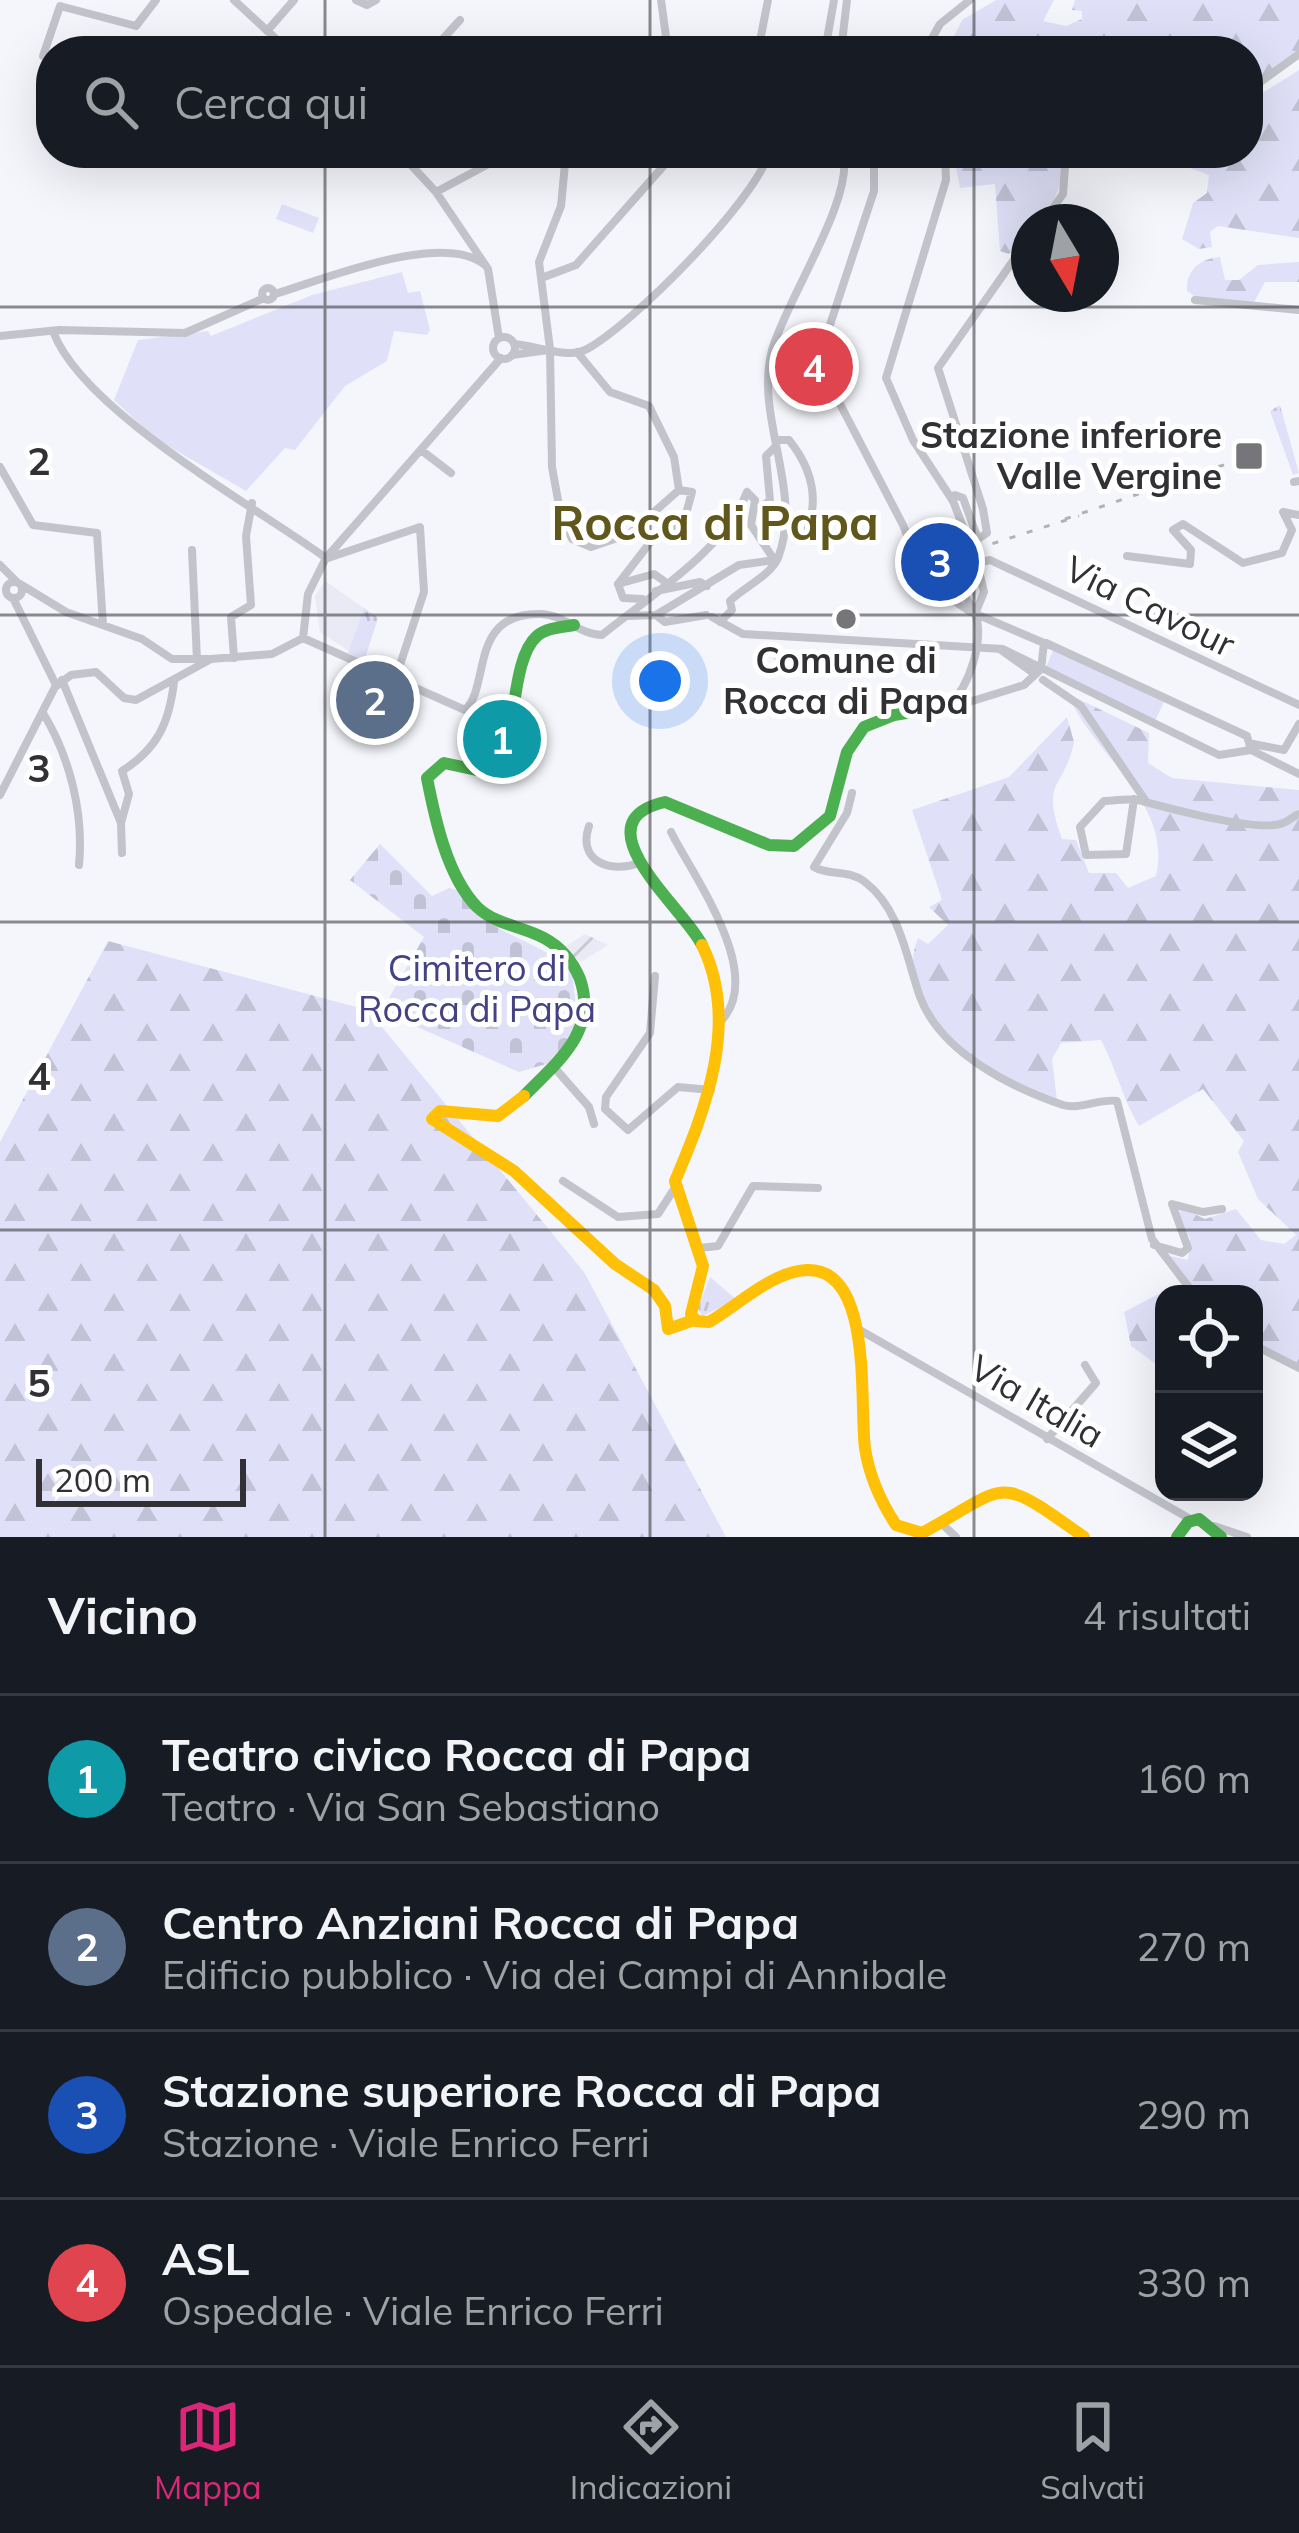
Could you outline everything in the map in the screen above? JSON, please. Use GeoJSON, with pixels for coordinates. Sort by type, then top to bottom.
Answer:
{"type":"FeatureCollection","features":[{"type":"Feature","properties":{"kind":"main road"},"geometry":{"type":"LineString","coordinates":[[574,626],[541,633],[529,647],[518,713],[499,766],[481,772],[442,764],[427,778],[459,877],[473,904],[495,922],[550,940],[576,970],[582,1025],[553,1066],[500,1119],[482,1121],[440,1111],[431,1119],[517,1173],[615,1264],[654,1290],[669,1330],[694,1320],[710,1321],[789,1275],[818,1270],[846,1290],[857,1328],[864,1441],[873,1479],[902,1530],[919,1534],[980,1495],[1004,1491],[1025,1498],[1084,1537]]}},
{"type":"Feature","properties":{"kind":"main road"},"geometry":{"type":"LineString","coordinates":[[694,1320],[692,1310],[704,1276],[676,1186],[711,1090],[717,1025],[712,956],[685,914],[639,863],[629,847],[631,828],[642,810],[658,803],[769,845],[798,844],[834,814],[850,746],[860,730],[879,720],[949,706]]}},
{"type":"Feature","properties":{"kind":"main road"},"geometry":{"type":"LineString","coordinates":[[1177,1537],[1192,1520],[1217,1532]]}},
{"type":"Feature","properties":{"kind":"street"},"geometry":{"type":"LineString","coordinates":[[50,36],[60,6],[136,26],[156,0]]}},
{"type":"Feature","properties":{"kind":"street"},"geometry":{"type":"LineString","coordinates":[[234,0],[272,36]]}},
{"type":"Feature","properties":{"kind":"street"},"geometry":{"type":"LineString","coordinates":[[267,31],[294,0]]}},
{"type":"Feature","properties":{"kind":"street"},"geometry":{"type":"LineString","coordinates":[[356,0],[367,5],[376,0]]}},
{"type":"Feature","properties":{"kind":"street"},"geometry":{"type":"LineString","coordinates":[[661,0],[666,36]]}},
{"type":"Feature","properties":{"kind":"street"},"geometry":{"type":"LineString","coordinates":[[761,36],[768,0]]}},
{"type":"Feature","properties":{"kind":"street"},"geometry":{"type":"LineString","coordinates":[[828,36],[834,0]]}},
{"type":"Feature","properties":{"kind":"street"},"geometry":{"type":"LineString","coordinates":[[843,36],[848,0]]}},
{"type":"Feature","properties":{"kind":"street"},"geometry":{"type":"LineString","coordinates":[[933,36],[970,0]]}},
{"type":"Feature","properties":{"kind":"street"},"geometry":{"type":"LineString","coordinates":[[446,36],[460,20]]}},
{"type":"Feature","properties":{"kind":"street"},"geometry":{"type":"LineString","coordinates":[[1263,81],[1299,54]]}},
{"type":"Feature","properties":{"kind":"street"},"geometry":{"type":"LineString","coordinates":[[414,168],[436,193],[491,278],[500,338],[494,349],[501,358]]}},
{"type":"Feature","properties":{"kind":"street"},"geometry":{"type":"LineString","coordinates":[[436,193],[482,168]]}},
{"type":"Feature","properties":{"kind":"street"},"geometry":{"type":"LineString","coordinates":[[565,168],[561,206],[539,262],[550,349],[553,473],[562,518],[578,543],[591,547],[625,536],[681,490],[692,492],[686,519],[661,535],[618,584]]}},
{"type":"Feature","properties":{"kind":"street"},"geometry":{"type":"LineString","coordinates":[[544,277],[576,265],[662,168]]}},
{"type":"Feature","properties":{"kind":"street"},"geometry":{"type":"LineString","coordinates":[[500,338],[577,352],[657,292],[743,201],[761,168]]}},
{"type":"Feature","properties":{"kind":"street"},"geometry":{"type":"LineString","coordinates":[[656,615],[665,622],[713,618],[732,610],[730,601],[777,560],[783,523],[767,395],[771,353],[844,177],[844,168]]}},
{"type":"Feature","properties":{"kind":"street"},"geometry":{"type":"LineString","coordinates":[[874,168],[874,188],[825,340],[825,373],[903,525],[920,574],[934,590],[975,614],[1247,736],[1252,747],[1299,774]]}},
{"type":"Feature","properties":{"kind":"street"},"geometry":{"type":"LineString","coordinates":[[946,168],[946,180],[886,373],[913,440],[953,501],[984,592],[975,614],[976,646],[959,695],[949,706]]}},
{"type":"Feature","properties":{"kind":"street"},"geometry":{"type":"LineString","coordinates":[[1057,204],[1062,197],[1065,168]]}},
{"type":"Feature","properties":{"kind":"street"},"geometry":{"type":"LineString","coordinates":[[0,336],[53,331],[185,333],[275,294],[430,252],[468,254],[485,265]]}},
{"type":"Feature","properties":{"kind":"street"},"geometry":{"type":"LineString","coordinates":[[953,501],[955,495],[962,497],[975,537],[986,537],[975,477],[938,368],[1011,264]]}},
{"type":"Feature","properties":{"kind":"street"},"geometry":{"type":"LineString","coordinates":[[491,278],[503,289]]}},
{"type":"Feature","properties":{"kind":"street"},"geometry":{"type":"LineString","coordinates":[[1195,301],[1299,310]]}},
{"type":"Feature","properties":{"kind":"street"},"geometry":{"type":"LineString","coordinates":[[53,331],[68,361],[145,436],[252,503],[326,558]]}},
{"type":"Feature","properties":{"kind":"street"},"geometry":{"type":"LineString","coordinates":[[512,355],[514,344]]}},
{"type":"Feature","properties":{"kind":"street"},"geometry":{"type":"LineString","coordinates":[[303,638],[308,593],[326,558],[501,358],[550,349]]}},
{"type":"Feature","properties":{"kind":"street"},"geometry":{"type":"LineString","coordinates":[[577,352],[610,392],[648,405],[674,457],[681,490]]}},
{"type":"Feature","properties":{"kind":"street"},"geometry":{"type":"LineString","coordinates":[[753,511],[770,501],[766,456],[776,443],[789,440],[808,470],[814,510],[808,528]]}},
{"type":"Feature","properties":{"kind":"street"},"geometry":{"type":"LineString","coordinates":[[421,450],[451,473]]}},
{"type":"Feature","properties":{"kind":"street"},"geometry":{"type":"LineString","coordinates":[[0,467],[33,525],[96,532],[103,625]]}},
{"type":"Feature","properties":{"kind":"street"},"geometry":{"type":"LineString","coordinates":[[303,638],[466,709],[481,653],[502,628],[538,614],[602,635],[734,524],[747,493],[754,498],[752,527],[777,560]]}},
{"type":"Feature","properties":{"kind":"street"},"geometry":{"type":"LineString","coordinates":[[234,658],[230,619],[251,602],[246,532],[252,503]]}},
{"type":"Feature","properties":{"kind":"street"},"geometry":{"type":"LineString","coordinates":[[1127,556],[1190,564],[1191,550],[1173,530],[1183,524],[1243,563],[1282,553],[1292,530],[1283,512],[1299,515]]}},
{"type":"Feature","properties":{"kind":"street"},"geometry":{"type":"LineString","coordinates":[[326,558],[420,527],[424,592],[395,680]]}},
{"type":"Feature","properties":{"kind":"street"},"geometry":{"type":"LineString","coordinates":[[192,550],[197,660]]}},
{"type":"Feature","properties":{"kind":"street"},"geometry":{"type":"LineString","coordinates":[[626,615],[656,615],[742,563],[777,560]]}},
{"type":"Feature","properties":{"kind":"street","name":"Via Cavour"},"geometry":{"type":"LineString","coordinates":[[977,562],[992,560],[1299,706]]}},
{"type":"Feature","properties":{"kind":"street"},"geometry":{"type":"LineString","coordinates":[[0,565],[59,682],[121,823]]}},
{"type":"Feature","properties":{"kind":"street"},"geometry":{"type":"LineString","coordinates":[[957,565],[953,579],[975,614]]}},
{"type":"Feature","properties":{"kind":"street"},"geometry":{"type":"LineString","coordinates":[[618,584],[654,574],[664,581]]}},
{"type":"Feature","properties":{"kind":"street"},"geometry":{"type":"LineString","coordinates":[[938,579],[953,579]]}},
{"type":"Feature","properties":{"kind":"street"},"geometry":{"type":"LineString","coordinates":[[655,590],[700,582],[707,586]]}},
{"type":"Feature","properties":{"kind":"street"},"geometry":{"type":"LineString","coordinates":[[618,584],[625,599],[645,599]]}},
{"type":"Feature","properties":{"kind":"street"},"geometry":{"type":"LineString","coordinates":[[12,590],[139,638],[172,659],[276,653],[303,638]]}},
{"type":"Feature","properties":{"kind":"street"},"geometry":{"type":"LineString","coordinates":[[713,618],[743,634],[1000,648],[1081,706],[1147,802]]}},
{"type":"Feature","properties":{"kind":"street"},"geometry":{"type":"LineString","coordinates":[[773,636],[777,651]]}},
{"type":"Feature","properties":{"kind":"street"},"geometry":{"type":"LineString","coordinates":[[949,706],[1024,686],[1039,674],[1044,643]]}},
{"type":"Feature","properties":{"kind":"street"},"geometry":{"type":"LineString","coordinates":[[0,795],[59,682],[96,672],[130,700],[211,659]]}},
{"type":"Feature","properties":{"kind":"street"},"geometry":{"type":"LineString","coordinates":[[1039,674],[1219,755],[1252,747],[1284,750],[1299,724]]}},
{"type":"Feature","properties":{"kind":"street"},"geometry":{"type":"LineString","coordinates":[[122,853],[121,823],[129,797],[122,771],[146,758],[158,740],[174,681]]}},
{"type":"Feature","properties":{"kind":"street"},"geometry":{"type":"LineString","coordinates":[[42,712],[58,743],[81,822],[79,865]]}},
{"type":"Feature","properties":{"kind":"street"},"geometry":{"type":"LineString","coordinates":[[852,793],[847,813],[815,858],[815,868],[854,875],[875,892],[905,942],[924,1006],[979,1064],[1018,1089],[1046,1094],[1061,1104],[1117,1101],[1154,1245],[1187,1285]]}},
{"type":"Feature","properties":{"kind":"street"},"geometry":{"type":"LineString","coordinates":[[1130,799],[1126,854],[1086,855],[1080,827],[1100,803],[1130,799],[1170,812],[1243,822],[1281,824],[1299,814]]}},
{"type":"Feature","properties":{"kind":"street"},"geometry":{"type":"LineString","coordinates":[[589,826],[586,845],[597,862],[613,868],[639,863]]}},
{"type":"Feature","properties":{"kind":"street"},"geometry":{"type":"LineString","coordinates":[[671,832],[734,953],[727,1015],[717,1025]]}},
{"type":"Feature","properties":{"kind":"street"},"geometry":{"type":"LineString","coordinates":[[655,976],[650,1033],[604,1106],[630,1130],[678,1087],[711,1090]]}},
{"type":"Feature","properties":{"kind":"street"},"geometry":{"type":"LineString","coordinates":[[553,1066],[592,1111],[594,1124]]}},
{"type":"Feature","properties":{"kind":"street"},"geometry":{"type":"LineString","coordinates":[[563,1180],[627,1218],[658,1214],[676,1186]]}},
{"type":"Feature","properties":{"kind":"street"},"geometry":{"type":"LineString","coordinates":[[699,1248],[718,1246],[751,1187],[818,1188]]}},
{"type":"Feature","properties":{"kind":"street"},"geometry":{"type":"LineString","coordinates":[[1154,1245],[1182,1253],[1188,1248],[1172,1204],[1203,1212],[1222,1209]]}},
{"type":"Feature","properties":{"kind":"street","name":"Via Italia"},"geometry":{"type":"LineString","coordinates":[[857,1328],[1192,1520]]}},
{"type":"Feature","properties":{"kind":"street"},"geometry":{"type":"LineString","coordinates":[[1263,1350],[1299,1368]]}},
{"type":"Feature","properties":{"kind":"street"},"geometry":{"type":"LineString","coordinates":[[1047,1438],[1096,1383],[1085,1365]]}},
{"type":"Feature","properties":{"kind":"street"},"geometry":{"type":"LineString","coordinates":[[940,1522],[956,1537]]}},
{"type":"Feature","properties":{"kind":"street"},"geometry":{"type":"LineString","coordinates":[[1217,1532],[1247,1537]]}},
{"type":"Feature","properties":{"kind":"shaded area"},"geometry":{"type":"Polygon","coordinates":[[[325,581],[378,618],[364,661],[320,632],[315,596],[325,581]]]}},
{"type":"Feature","properties":{"kind":"shaded area"},"geometry":{"type":"Polygon","coordinates":[[[585,934],[608,945],[581,962],[563,948],[585,934]]]}},
{"type":"Feature","properties":{"kind":"green space"},"geometry":{"type":"Polygon","coordinates":[[[996,0],[1054,0],[1043,21],[1066,26],[1082,19],[1082,11],[1072,10],[1075,0],[1299,0],[1299,50],[1263,77],[1263,36],[954,36],[962,20],[996,0]]]}},
{"type":"Feature","properties":{"kind":"green space"},"geometry":{"type":"Polygon","coordinates":[[[1299,70],[1299,238],[1218,226],[1210,232],[1212,247],[1199,249],[1182,239],[1193,203],[1207,193],[1209,175],[1190,168],[1263,168],[1263,93],[1299,70]]]}},
{"type":"Feature","properties":{"kind":"green space"},"geometry":{"type":"Polygon","coordinates":[[[956,168],[1061,168],[1051,204],[1011,204],[1009,254],[1000,251],[995,184],[960,188],[956,168]]]}},
{"type":"Feature","properties":{"kind":"green space"},"geometry":{"type":"Polygon","coordinates":[[[282,204],[319,218],[313,233],[276,219],[282,204]]]}},
{"type":"Feature","properties":{"kind":"green space"},"geometry":{"type":"Polygon","coordinates":[[[1220,257],[1225,280],[1239,280],[1258,265],[1299,262],[1299,282],[1265,282],[1254,302],[1197,298],[1187,291],[1195,267],[1220,257]]]}},
{"type":"Feature","properties":{"kind":"green space"},"geometry":{"type":"Polygon","coordinates":[[[402,272],[408,293],[420,291],[430,330],[427,335],[394,331],[387,361],[345,386],[295,450],[285,448],[246,491],[156,439],[114,400],[138,340],[208,331],[211,336],[312,295],[402,272]]]}},
{"type":"Feature","properties":{"kind":"green space"},"geometry":{"type":"Polygon","coordinates":[[[1280,405],[1299,473],[1293,475],[1270,411],[1280,405]]]}},
{"type":"Feature","properties":{"kind":"green space"},"geometry":{"type":"Polygon","coordinates":[[[364,608],[378,618],[364,661],[348,653],[364,608]]]}},
{"type":"Feature","properties":{"kind":"green space"},"geometry":{"type":"Polygon","coordinates":[[[1054,648],[1164,702],[1155,721],[1046,667],[1054,648]]]}},
{"type":"Feature","properties":{"kind":"green space"},"geometry":{"type":"Polygon","coordinates":[[[1068,694],[1149,733],[1148,763],[1172,778],[1299,790],[1299,1364],[1263,1346],[1263,1285],[1191,1285],[1166,1255],[1188,1260],[1190,1238],[1177,1215],[1182,1208],[1205,1219],[1236,1209],[1261,1240],[1284,1244],[1296,1235],[1258,1199],[1238,1152],[1244,1141],[1203,1089],[1139,1126],[1101,1040],[1061,1043],[1052,1059],[1057,1100],[1026,1090],[961,1046],[927,1007],[916,984],[913,962],[918,938],[928,944],[948,925],[929,907],[942,900],[912,810],[1009,777],[1067,717],[1074,742],[1053,794],[1062,839],[1076,840],[1089,873],[1116,873],[1128,888],[1156,876],[1153,825],[1128,780],[1068,694]]]}},
{"type":"Feature","properties":{"kind":"green space","name":"Cimitero di Rocca di Papa"},"geometry":{"type":"Polygon","coordinates":[[[380,844],[432,896],[449,888],[457,890],[481,917],[572,971],[578,1026],[553,1062],[519,1072],[397,1018],[385,1005],[424,937],[350,880],[380,844]]]}},
{"type":"Feature","properties":{"kind":"green space"},"geometry":{"type":"Polygon","coordinates":[[[108,941],[368,1010],[584,1272],[726,1537],[0,1537],[0,1142],[108,941]]]}},
{"type":"Feature","properties":{"kind":"green space"},"geometry":{"type":"Polygon","coordinates":[[[710,1277],[737,1300],[702,1316],[698,1308],[710,1277]]]}},
{"type":"Feature","properties":{"kind":"green space"},"geometry":{"type":"Polygon","coordinates":[[[1155,1296],[1155,1363],[1131,1346],[1124,1312],[1155,1296]]]}},
{"type":"Feature","properties":{"kind":"railway"},"geometry":{"type":"LineString","coordinates":[[1065,519],[1247,457]]}},
{"type":"Feature","properties":{"kind":"railway"},"geometry":{"type":"LineString","coordinates":[[941,560],[1079,516]]}},
{"type":"Feature","properties":{"kind":"traffic: fast"},"geometry":{"type":"LineString","coordinates":[[524,1096],[561,1058],[579,1030],[584,998],[580,979],[556,946],[492,918],[467,894],[444,846],[427,778],[444,763],[481,771],[499,766],[529,647],[545,631],[574,625]]}},
{"type":"Feature","properties":{"kind":"traffic: fast"},"geometry":{"type":"LineString","coordinates":[[702,945],[633,847],[631,828],[640,812],[665,802],[769,845],[794,846],[830,816],[847,752],[864,727],[894,715],[949,706]]}},
{"type":"Feature","properties":{"kind":"traffic: fast"},"geometry":{"type":"LineString","coordinates":[[1177,1537],[1188,1522],[1199,1519],[1221,1537]]}},
{"type":"Feature","properties":{"kind":"traffic: slow"},"geometry":{"type":"LineString","coordinates":[[702,945],[713,974],[718,1034],[707,1095],[675,1181],[703,1266],[691,1314],[696,1321],[709,1322],[781,1276],[807,1270],[828,1275],[843,1291],[853,1314],[867,1458],[876,1488],[896,1525],[922,1533],[1002,1493],[1033,1502],[1084,1537]]}},
{"type":"Feature","properties":{"kind":"traffic: slow"},"geometry":{"type":"LineString","coordinates":[[524,1096],[498,1116],[440,1111],[432,1119],[514,1171],[615,1264],[654,1290],[665,1306],[668,1329],[694,1320]]}},
{"type":"Feature","properties":{"kind":"place","name":"ASL"},"geometry":{"type":"Point","coordinates":[814,367]}},
{"type":"Feature","properties":{"kind":"place","name":"Stazione inferiore Valle Vergine"},"geometry":{"type":"Point","coordinates":[1249,456]}},
{"type":"Feature","properties":{"kind":"place","name":"Stazione superiore Rocca di Papa"},"geometry":{"type":"Point","coordinates":[940,562]}},
{"type":"Feature","properties":{"kind":"place","name":"Comune di Rocca di Papa"},"geometry":{"type":"Point","coordinates":[846,619]}},
{"type":"Feature","properties":{"kind":"place","name":"Centro Anziani Rocca di Papa"},"geometry":{"type":"Point","coordinates":[375,700]}},
{"type":"Feature","properties":{"kind":"place","name":"Teatro civico Rocca di Papa"},"geometry":{"type":"Point","coordinates":[502,739]}},
{"type":"Feature","properties":{"kind":"district","name":"Rocca di Papa"},"geometry":{"type":"Point","coordinates":[715,523]}}]}
